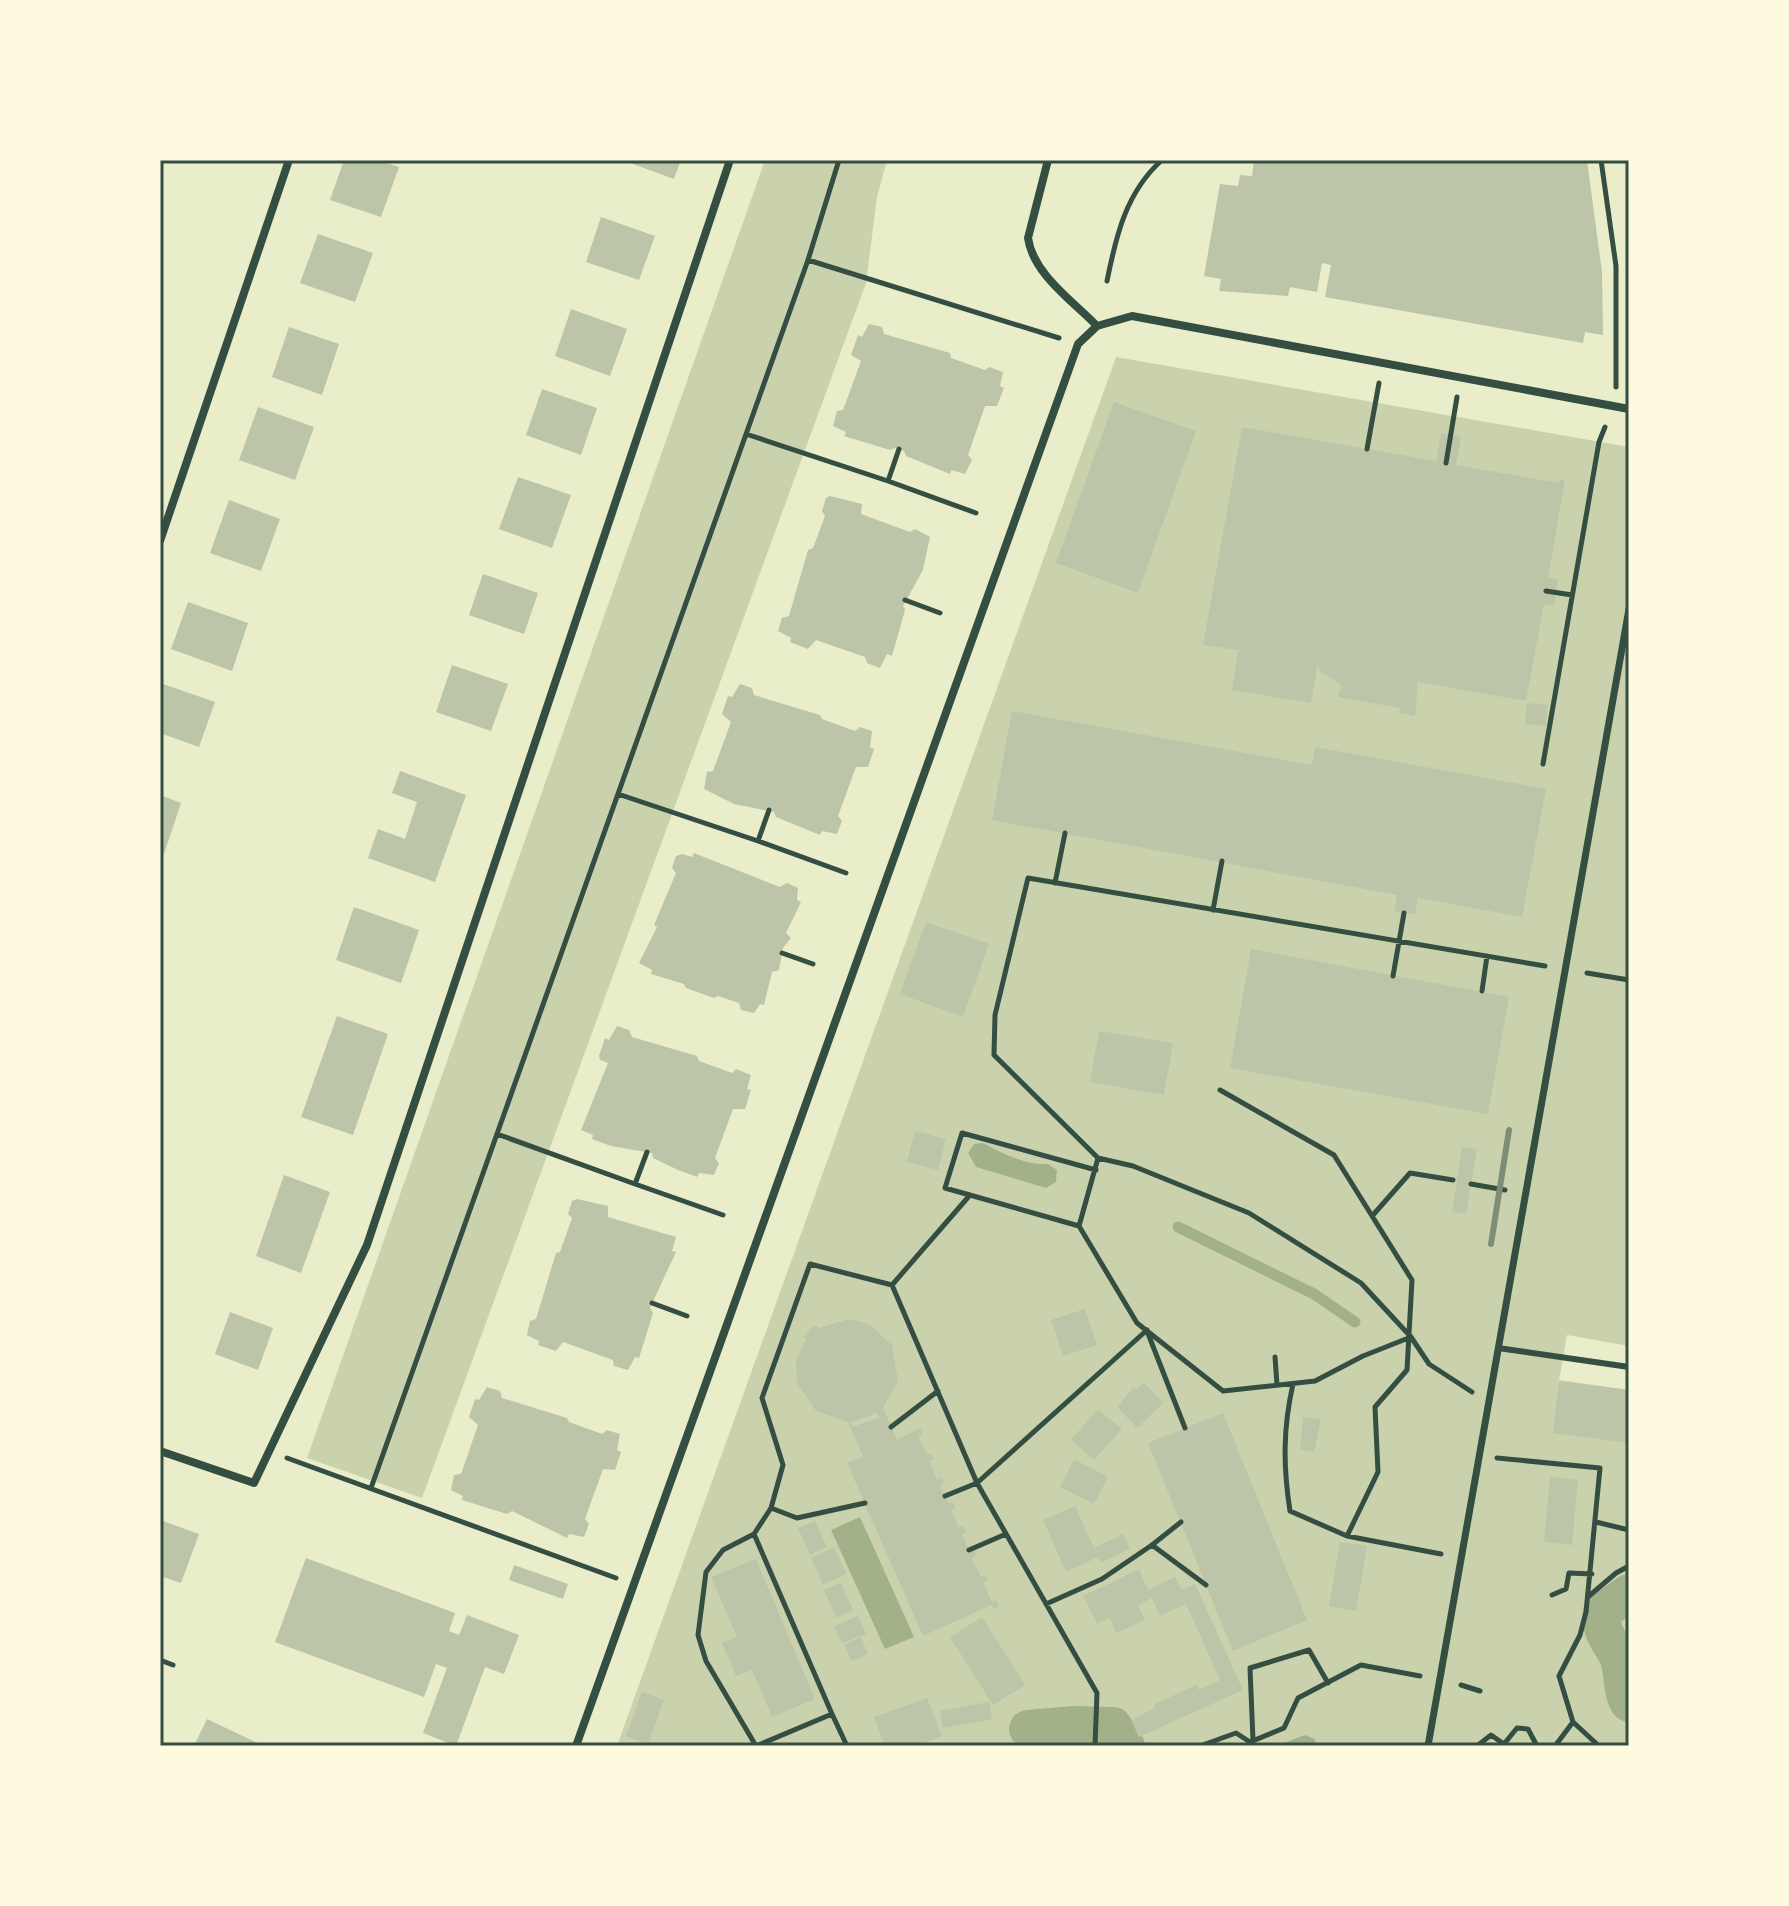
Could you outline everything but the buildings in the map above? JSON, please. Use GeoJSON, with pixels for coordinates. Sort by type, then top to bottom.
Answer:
{"type":"FeatureCollection","features":[{"type":"Feature","properties":{"kind":"street"},"geometry":{"type":"LineString","coordinates":[[160,541],[289,160]]}},
{"type":"Feature","properties":{"kind":"street"},"geometry":{"type":"LineString","coordinates":[[160,1451],[254,1483],[367,1245],[730,160]]}},
{"type":"Feature","properties":{"kind":"street"},"geometry":{"type":"LineString","coordinates":[[1048,160],[1028,238],[1030,250],[1036,264],[1097,326]]}},
{"type":"Feature","properties":{"kind":"street"},"geometry":{"type":"LineString","coordinates":[[576,1746],[1078,344],[1097,326],[1132,316],[1629,409]]}},
{"type":"Feature","properties":{"kind":"street"},"geometry":{"type":"LineString","coordinates":[[1428,1746],[1629,609]]}},
{"type":"Feature","properties":{"kind":"lane"},"geometry":{"type":"LineString","coordinates":[[1498,1348],[1629,1367]]}},
{"type":"Feature","properties":{"kind":"path"},"geometry":{"type":"LineString","coordinates":[[371,1488],[808,260],[839,160]]}},
{"type":"Feature","properties":{"kind":"path"},"geometry":{"type":"LineString","coordinates":[[1107,281],[1120,220],[1151,170],[1162,160]]}},
{"type":"Feature","properties":{"kind":"path"},"geometry":{"type":"LineString","coordinates":[[1543,764],[1599,442],[1614,406],[1616,266],[1601,160]]}},
{"type":"Feature","properties":{"kind":"path"},"geometry":{"type":"LineString","coordinates":[[808,260],[1078,344]]}},
{"type":"Feature","properties":{"kind":"path"},"geometry":{"type":"LineString","coordinates":[[1367,449],[1383,362]]}},
{"type":"Feature","properties":{"kind":"path"},"geometry":{"type":"LineString","coordinates":[[1446,463],[1460,377]]}},
{"type":"Feature","properties":{"kind":"path"},"geometry":{"type":"LineString","coordinates":[[746,434],[976,513]]}},
{"type":"Feature","properties":{"kind":"path"},"geometry":{"type":"LineString","coordinates":[[888,481],[899,449]]}},
{"type":"Feature","properties":{"kind":"path"},"geometry":{"type":"LineString","coordinates":[[1546,591],[1572,595]]}},
{"type":"Feature","properties":{"kind":"path"},"geometry":{"type":"LineString","coordinates":[[905,600],[940,613]]}},
{"type":"Feature","properties":{"kind":"path"},"geometry":{"type":"LineString","coordinates":[[618,794],[846,873]]}},
{"type":"Feature","properties":{"kind":"path"},"geometry":{"type":"LineString","coordinates":[[758,841],[769,810]]}},
{"type":"Feature","properties":{"kind":"path"},"geometry":{"type":"LineString","coordinates":[[1055,883],[1065,833]]}},
{"type":"Feature","properties":{"kind":"path"},"geometry":{"type":"LineString","coordinates":[[1213,910],[1222,861]]}},
{"type":"Feature","properties":{"kind":"path"},"geometry":{"type":"LineString","coordinates":[[1488,1403],[1429,1364],[1411,1337],[1361,1283],[1249,1213],[1133,1166],[1098,1158],[994,1055],[995,1015],[1028,878],[1629,980]]}},
{"type":"Feature","properties":{"kind":"path"},"geometry":{"type":"LineString","coordinates":[[1393,976],[1404,913]]}},
{"type":"Feature","properties":{"kind":"path"},"geometry":{"type":"LineString","coordinates":[[782,953],[813,964]]}},
{"type":"Feature","properties":{"kind":"path"},"geometry":{"type":"LineString","coordinates":[[1482,991],[1487,956]]}},
{"type":"Feature","properties":{"kind":"path"},"geometry":{"type":"LineString","coordinates":[[1220,1090],[1334,1155],[1412,1280],[1407,1370],[1375,1407],[1378,1472],[1347,1536]]}},
{"type":"Feature","properties":{"kind":"path"},"geometry":{"type":"LineString","coordinates":[[1096,1170],[962,1133],[945,1188],[1079,1226],[1137,1323],[1223,1391],[1315,1381],[1411,1337]]}},
{"type":"Feature","properties":{"kind":"path"},"geometry":{"type":"LineString","coordinates":[[497,1134],[723,1215]]}},
{"type":"Feature","properties":{"kind":"path"},"geometry":{"type":"LineString","coordinates":[[635,1184],[647,1152]]}},
{"type":"Feature","properties":{"kind":"path"},"geometry":{"type":"LineString","coordinates":[[1079,1226],[1098,1158]]}},
{"type":"Feature","properties":{"kind":"path"},"geometry":{"type":"LineString","coordinates":[[1373,1215],[1410,1173],[1453,1180]]}},
{"type":"Feature","properties":{"kind":"path"},"geometry":{"type":"LineString","coordinates":[[1471,1184],[1526,1193]]}},
{"type":"Feature","properties":{"kind":"path"},"geometry":{"type":"LineString","coordinates":[[892,1285],[970,1195]]}},
{"type":"Feature","properties":{"kind":"path"},"geometry":{"type":"LineString","coordinates":[[832,1714],[756,1746],[706,1661],[698,1635],[699,1608],[706,1572],[723,1550],[754,1534],[771,1508],[783,1465],[762,1398],[810,1264],[892,1285]]}},
{"type":"Feature","properties":{"kind":"path"},"geometry":{"type":"LineString","coordinates":[[892,1285],[977,1483],[1097,1693],[1095,1743]]}},
{"type":"Feature","properties":{"kind":"path"},"geometry":{"type":"LineString","coordinates":[[652,1303],[687,1316]]}},
{"type":"Feature","properties":{"kind":"path"},"geometry":{"type":"LineString","coordinates":[[1147,1330],[1185,1428]]}},
{"type":"Feature","properties":{"kind":"path"},"geometry":{"type":"LineString","coordinates":[[945,1496],[977,1483],[1147,1330]]}},
{"type":"Feature","properties":{"kind":"path"},"geometry":{"type":"LineString","coordinates":[[1275,1357],[1277,1385]]}},
{"type":"Feature","properties":{"kind":"path"},"geometry":{"type":"LineString","coordinates":[[1293,1384],[1286,1415],[1283,1460],[1290,1511],[1347,1536],[1454,1556]]}},
{"type":"Feature","properties":{"kind":"path"},"geometry":{"type":"LineString","coordinates":[[891,1427],[938,1391]]}},
{"type":"Feature","properties":{"kind":"path"},"geometry":{"type":"LineString","coordinates":[[271,1452],[633,1584]]}},
{"type":"Feature","properties":{"kind":"path"},"geometry":{"type":"LineString","coordinates":[[1479,1456],[1600,1468],[1589,1597],[1580,1635],[1559,1676],[1573,1722],[1599,1746]]}},
{"type":"Feature","properties":{"kind":"path"},"geometry":{"type":"LineString","coordinates":[[771,1508],[797,1518],[865,1503]]}},
{"type":"Feature","properties":{"kind":"path"},"geometry":{"type":"LineString","coordinates":[[1046,1604],[1102,1579],[1181,1522]]}},
{"type":"Feature","properties":{"kind":"path"},"geometry":{"type":"LineString","coordinates":[[1596,1522],[1629,1530]]}},
{"type":"Feature","properties":{"kind":"path"},"geometry":{"type":"LineString","coordinates":[[754,1534],[847,1746]]}},
{"type":"Feature","properties":{"kind":"path"},"geometry":{"type":"LineString","coordinates":[[969,1550],[1006,1534]]}},
{"type":"Feature","properties":{"kind":"path"},"geometry":{"type":"LineString","coordinates":[[1152,1545],[1206,1585]]}},
{"type":"Feature","properties":{"kind":"path"},"geometry":{"type":"LineString","coordinates":[[1589,1597],[1616,1573],[1629,1566]]}},
{"type":"Feature","properties":{"kind":"path"},"geometry":{"type":"LineString","coordinates":[[1552,1595],[1566,1589],[1569,1573],[1592,1574]]}},
{"type":"Feature","properties":{"kind":"path"},"geometry":{"type":"LineString","coordinates":[[1251,1743],[1250,1668],[1309,1650],[1328,1683]]}},
{"type":"Feature","properties":{"kind":"path"},"geometry":{"type":"LineString","coordinates":[[160,1660],[173,1665]]}},
{"type":"Feature","properties":{"kind":"path"},"geometry":{"type":"LineString","coordinates":[[1251,1743],[1284,1728],[1298,1698],[1361,1665],[1439,1679],[1480,1691]]}},
{"type":"Feature","properties":{"kind":"path"},"geometry":{"type":"LineString","coordinates":[[1555,1746],[1573,1722]]}},
{"type":"Feature","properties":{"kind":"path"},"geometry":{"type":"LineString","coordinates":[[1477,1746],[1491,1735],[1504,1744],[1517,1728],[1528,1729],[1537,1746]]}},
{"type":"Feature","properties":{"kind":"path"},"geometry":{"type":"LineString","coordinates":[[1200,1746],[1236,1733],[1251,1743]]}},
{"type":"Feature","properties":{"kind":"shaded area"},"geometry":{"type":"Polygon","coordinates":[[[765,160],[887,160],[877,197],[866,283],[422,1498],[307,1458],[765,160]]]}},
{"type":"Feature","properties":{"kind":"shaded area"},"geometry":{"type":"Polygon","coordinates":[[[1116,357],[1629,447],[1629,1346],[1567,1335],[1559,1380],[1629,1390],[1629,1746],[617,1746],[1116,357]]]}},
{"type":"Feature","properties":{"kind":"shaded area"},"geometry":{"type":"Polygon","coordinates":[[[983,1143],[1023,1161],[1048,1164],[1057,1170],[1056,1182],[1046,1188],[976,1167],[968,1153],[974,1144],[983,1143]]]}},
{"type":"Feature","properties":{"kind":"shaded area"},"geometry":{"type":"Polygon","coordinates":[[[860,1517],[914,1637],[885,1649],[831,1530],[860,1517]]]}},
{"type":"Feature","properties":{"kind":"shaded area"},"geometry":{"type":"Polygon","coordinates":[[[1305,1735],[1315,1739],[1316,1746],[1276,1746],[1305,1735]]]}},
{"type":"Feature","properties":{"kind":"waterway"},"geometry":{"type":"LineString","coordinates":[[1178,1227],[1314,1294],[1355,1322]]}},
{"type":"Feature","properties":{"kind":"waterway"},"geometry":{"type":"LineString","coordinates":[[1629,1593],[1602,1612],[1604,1632],[1619,1659],[1629,1703]]}},
{"type":"Feature","properties":{"kind":"waterway"},"geometry":{"type":"LineString","coordinates":[[1028,1729],[1113,1726],[1126,1746]]}},
{"type":"Feature","properties":{"kind":"railway"},"geometry":{"type":"LineString","coordinates":[[1491,1244],[1509,1130]]}}]}
